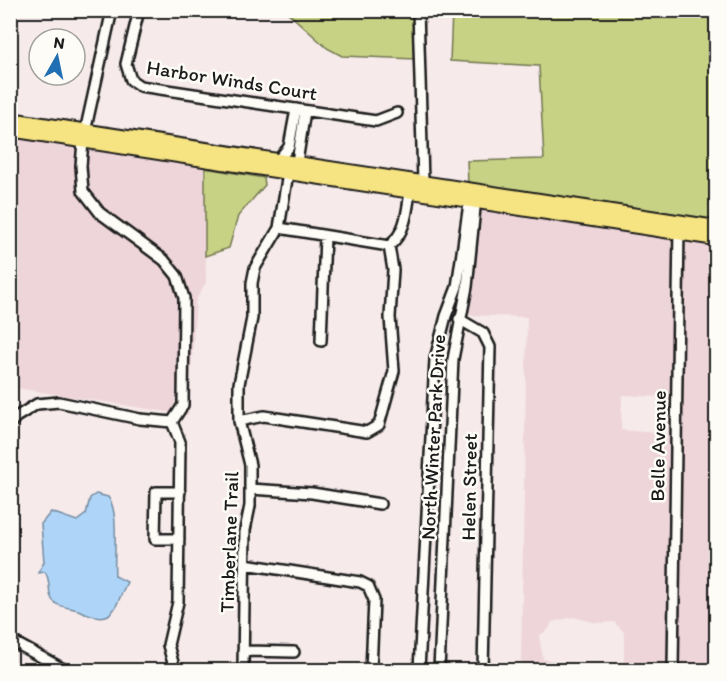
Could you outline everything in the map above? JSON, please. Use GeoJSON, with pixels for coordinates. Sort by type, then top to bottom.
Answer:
{"type":"FeatureCollection","features":[{"type":"Feature","properties":{"kind":"main road"},"geometry":{"type":"LineString","coordinates":[[10,119],[85,136],[275,165],[297,162],[423,182],[473,198],[618,224],[717,227]]}},
{"type":"Feature","properties":{"kind":"main road"},"geometry":{"type":"LineString","coordinates":[[10,130],[85,136]]}},
{"type":"Feature","properties":{"kind":"main road"},"geometry":{"type":"LineString","coordinates":[[275,165],[288,173],[410,192],[644,216],[717,239]]}},
{"type":"Feature","properties":{"kind":"main road"},"geometry":{"type":"LineString","coordinates":[[288,173],[294,168],[313,165]]}},
{"type":"Feature","properties":{"kind":"main road"},"geometry":{"type":"LineString","coordinates":[[618,224],[644,216]]}},
{"type":"Feature","properties":{"kind":"street"},"geometry":{"type":"LineString","coordinates":[[112,10],[85,136],[81,166],[83,191],[100,213],[164,260],[177,276],[184,298],[183,405],[172,422]]}},
{"type":"Feature","properties":{"kind":"street","name":"Harbor Winds Court"},"geometry":{"type":"LineString","coordinates":[[139,10],[126,64],[131,80],[140,86],[376,121],[397,113]]}},
{"type":"Feature","properties":{"kind":"street"},"geometry":{"type":"LineString","coordinates":[[418,10],[423,182]]}},
{"type":"Feature","properties":{"kind":"street"},"geometry":{"type":"LineString","coordinates":[[297,162],[300,110]]}},
{"type":"Feature","properties":{"kind":"street"},"geometry":{"type":"LineString","coordinates":[[275,165],[297,133]]}},
{"type":"Feature","properties":{"kind":"street","name":"Timberlane Trail"},"geometry":{"type":"LineString","coordinates":[[243,670],[244,564],[250,465],[239,422],[239,384],[252,318],[252,283],[255,268],[279,228],[288,173]]}},
{"type":"Feature","properties":{"kind":"street"},"geometry":{"type":"LineString","coordinates":[[279,228],[389,246],[396,240],[404,226],[410,192]]}},
{"type":"Feature","properties":{"kind":"street","name":"North Winter Park Drive"},"geometry":{"type":"LineString","coordinates":[[438,670],[453,359],[467,287],[473,198]]}},
{"type":"Feature","properties":{"kind":"street","name":"North Winter Park Drive"},"geometry":{"type":"LineString","coordinates":[[419,670],[435,358],[446,316],[457,287],[473,198]]}},
{"type":"Feature","properties":{"kind":"street","name":"Belle Avenue"},"geometry":{"type":"LineString","coordinates":[[672,670],[679,227]]}},
{"type":"Feature","properties":{"kind":"street"},"geometry":{"type":"LineString","coordinates":[[321,341],[325,236]]}},
{"type":"Feature","properties":{"kind":"street"},"geometry":{"type":"LineString","coordinates":[[239,422],[264,416],[367,432],[379,425],[394,371],[390,317],[393,270],[389,246]]}},
{"type":"Feature","properties":{"kind":"street","name":"Helen Street"},"geometry":{"type":"LineString","coordinates":[[459,319],[483,333],[490,347],[483,670]]}},
{"type":"Feature","properties":{"kind":"street"},"geometry":{"type":"LineString","coordinates":[[10,424],[16,417],[37,404],[58,402],[140,419],[172,422]]}},
{"type":"Feature","properties":{"kind":"street"},"geometry":{"type":"LineString","coordinates":[[172,422],[180,442],[178,602],[168,645],[175,670]]}},
{"type":"Feature","properties":{"kind":"street"},"geometry":{"type":"LineString","coordinates":[[250,489],[312,493],[380,504]]}},
{"type":"Feature","properties":{"kind":"street"},"geometry":{"type":"LineString","coordinates":[[179,539],[155,539],[156,492],[180,492]]}},
{"type":"Feature","properties":{"kind":"street"},"geometry":{"type":"LineString","coordinates":[[244,564],[360,582],[368,586],[374,600],[371,670]]}},
{"type":"Feature","properties":{"kind":"street"},"geometry":{"type":"LineString","coordinates":[[10,640],[58,664],[65,670]]}},
{"type":"Feature","properties":{"kind":"street"},"geometry":{"type":"LineString","coordinates":[[243,651],[294,652]]}},
{"type":"Feature","properties":{"kind":"shaded area"},"geometry":{"type":"Polygon","coordinates":[[[10,136],[79,147],[80,192],[161,263],[174,279],[180,298],[179,404],[173,413],[11,387],[10,136]]]}},
{"type":"Feature","properties":{"kind":"shaded area"},"geometry":{"type":"Polygon","coordinates":[[[86,148],[205,168],[206,282],[196,300],[188,415],[181,414],[181,275],[103,210],[87,189],[86,148]]]}},
{"type":"Feature","properties":{"kind":"shaded area"},"geometry":{"type":"Polygon","coordinates":[[[480,209],[675,239],[669,670],[624,670],[624,632],[614,622],[597,623],[574,617],[552,622],[549,629],[539,636],[543,659],[555,661],[561,670],[541,670],[521,661],[527,317],[463,315],[470,288],[480,209]],[[622,395],[621,430],[668,434],[667,397],[622,395]]]}},
{"type":"Feature","properties":{"kind":"shaded area"},"geometry":{"type":"Polygon","coordinates":[[[682,240],[716,245],[716,670],[676,670],[682,240]]]}},
{"type":"Feature","properties":{"kind":"green space"},"geometry":{"type":"Polygon","coordinates":[[[286,11],[415,11],[416,59],[342,56],[327,48],[286,11]]]}},
{"type":"Feature","properties":{"kind":"green space"},"geometry":{"type":"Polygon","coordinates":[[[452,11],[716,11],[716,223],[468,184],[467,161],[544,159],[539,66],[450,61],[452,11]]]}},
{"type":"Feature","properties":{"kind":"green space"},"geometry":{"type":"Polygon","coordinates":[[[205,168],[264,178],[265,185],[238,216],[229,248],[205,256],[205,168]]]}},
{"type":"Feature","properties":{"kind":"water"},"geometry":{"type":"Polygon","coordinates":[[[96,494],[108,497],[112,504],[115,523],[115,576],[127,582],[111,613],[99,617],[55,603],[52,600],[45,572],[38,573],[44,562],[41,524],[51,512],[77,521],[86,514],[90,498],[96,494]]]}}]}
